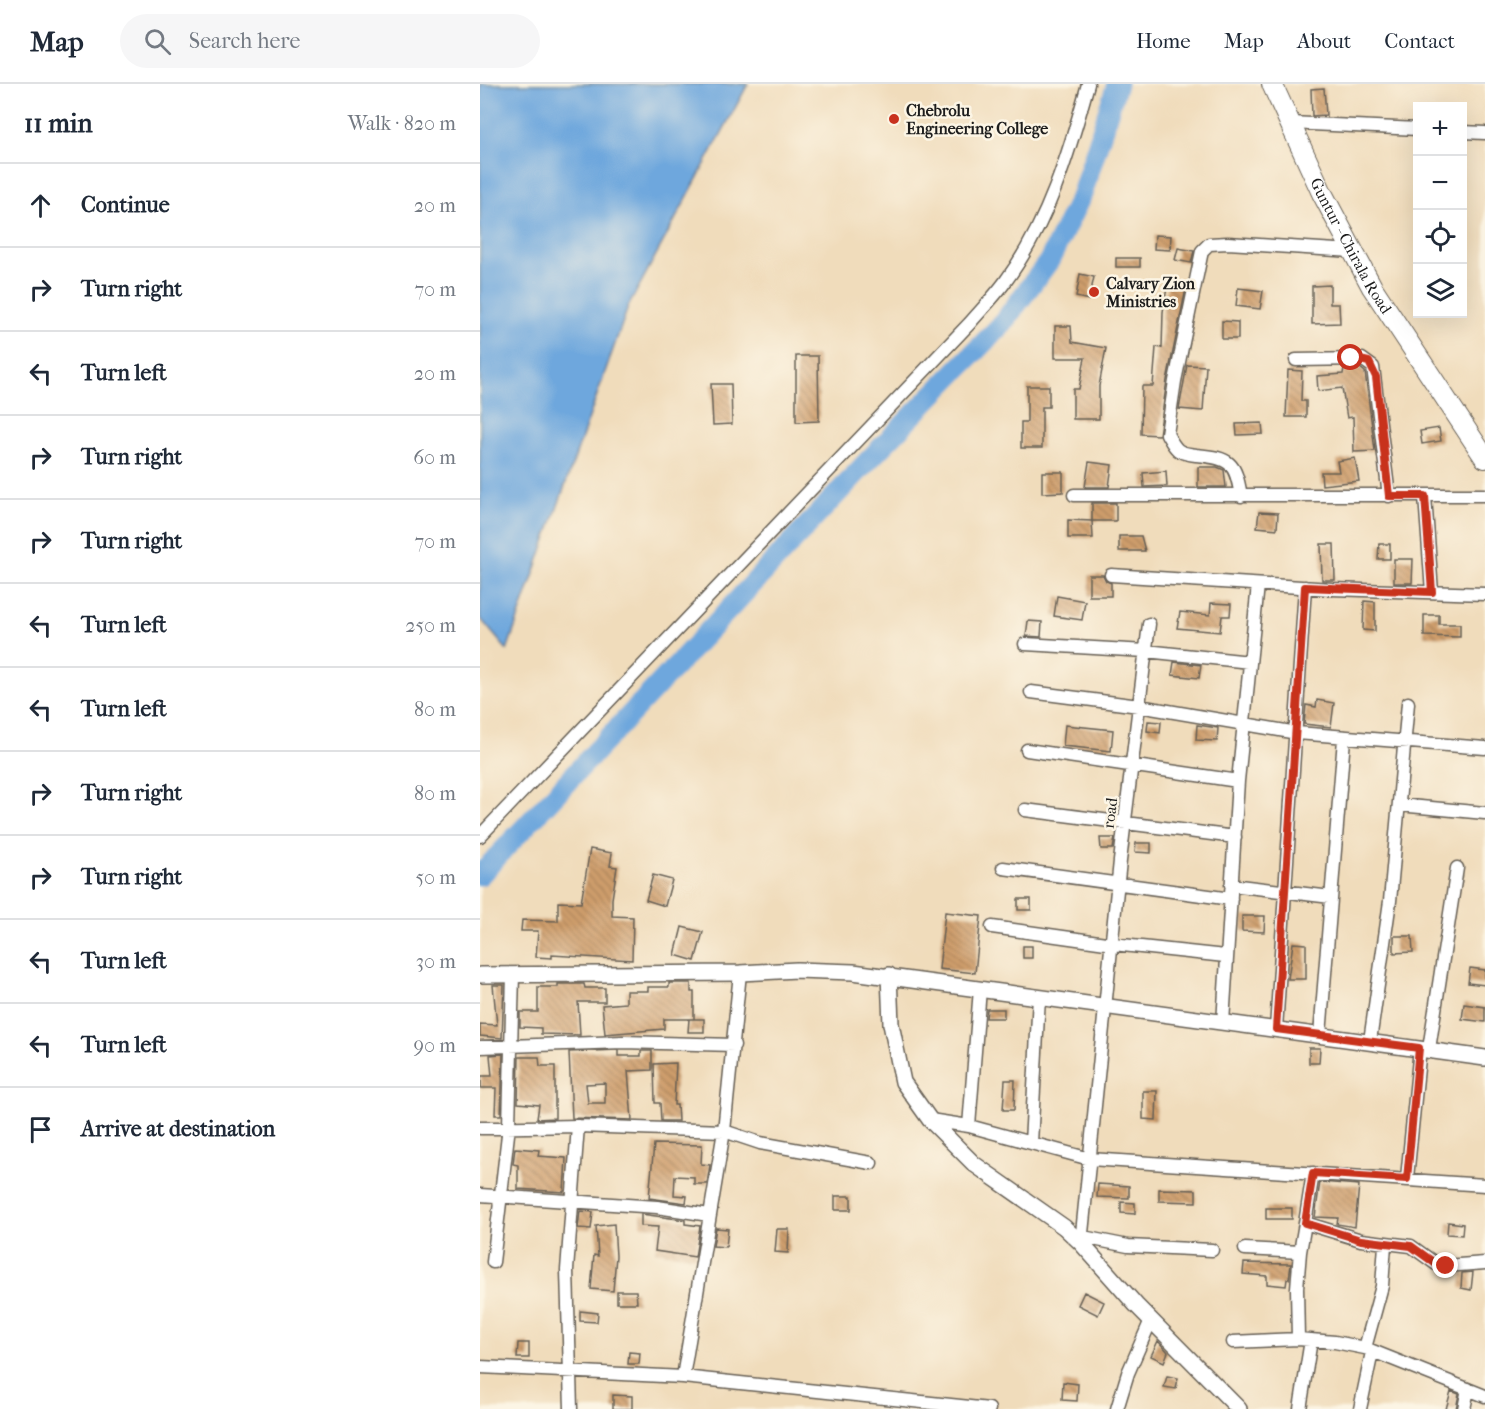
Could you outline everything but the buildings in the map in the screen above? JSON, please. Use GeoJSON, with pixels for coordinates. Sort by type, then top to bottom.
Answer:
{"type":"FeatureCollection","features":[{"type":"Feature","properties":{"kind":"main road","name":"Guntur - Chirala Road"},"geometry":{"type":"LineString","coordinates":[[1272,84],[1352,251],[1372,286],[1485,458]]}},
{"type":"Feature","properties":{"kind":"street"},"geometry":{"type":"LineString","coordinates":[[480,836],[961,332],[1004,283],[1022,257],[1058,182],[1088,84]]}},
{"type":"Feature","properties":{"kind":"street"},"geometry":{"type":"LineString","coordinates":[[1290,123],[1413,129]]}},
{"type":"Feature","properties":{"kind":"street"},"geometry":{"type":"LineString","coordinates":[[1467,132],[1485,133]]}},
{"type":"Feature","properties":{"kind":"street"},"geometry":{"type":"LineString","coordinates":[[1241,496],[1237,472],[1230,462],[1221,457],[1179,451],[1167,434],[1174,381],[1202,250],[1209,244],[1228,243],[1352,251]]}},
{"type":"Feature","properties":{"kind":"street"},"geometry":{"type":"LineString","coordinates":[[1296,360],[1362,359],[1373,367],[1389,496]]}},
{"type":"Feature","properties":{"kind":"street"},"geometry":{"type":"LineString","coordinates":[[1074,495],[1485,495]]}},
{"type":"Feature","properties":{"kind":"street"},"geometry":{"type":"LineString","coordinates":[[1425,496],[1432,592]]}},
{"type":"Feature","properties":{"kind":"street"},"geometry":{"type":"LineString","coordinates":[[1111,575],[1258,585],[1485,594]]}},
{"type":"Feature","properties":{"kind":"street"},"geometry":{"type":"LineString","coordinates":[[1222,1023],[1238,781],[1258,585]]}},
{"type":"Feature","properties":{"kind":"street"},"geometry":{"type":"LineString","coordinates":[[1276,1029],[1305,587]]}},
{"type":"Feature","properties":{"kind":"street","name":"road"},"geometry":{"type":"LineString","coordinates":[[1082,1240],[1125,825],[1149,624]]}},
{"type":"Feature","properties":{"kind":"street"},"geometry":{"type":"LineString","coordinates":[[1025,644],[1146,651],[1250,662]]}},
{"type":"Feature","properties":{"kind":"street"},"geometry":{"type":"LineString","coordinates":[[1031,692],[1139,706],[1244,725],[1344,739],[1405,741],[1485,748]]}},
{"type":"Feature","properties":{"kind":"street"},"geometry":{"type":"LineString","coordinates":[[1370,1041],[1390,902],[1408,703]]}},
{"type":"Feature","properties":{"kind":"street"},"geometry":{"type":"LineString","coordinates":[[1320,1035],[1344,739]]}},
{"type":"Feature","properties":{"kind":"street"},"geometry":{"type":"LineString","coordinates":[[1027,750],[1238,781]]}},
{"type":"Feature","properties":{"kind":"street"},"geometry":{"type":"LineString","coordinates":[[1399,805],[1485,813]]}},
{"type":"Feature","properties":{"kind":"street"},"geometry":{"type":"LineString","coordinates":[[1025,810],[1125,825],[1235,837]]}},
{"type":"Feature","properties":{"kind":"street"},"geometry":{"type":"LineString","coordinates":[[1003,868],[1231,899]]}},
{"type":"Feature","properties":{"kind":"street"},"geometry":{"type":"LineString","coordinates":[[1407,1179],[1424,1048],[1457,868]]}},
{"type":"Feature","properties":{"kind":"street"},"geometry":{"type":"LineString","coordinates":[[1232,885],[1331,897]]}},
{"type":"Feature","properties":{"kind":"street"},"geometry":{"type":"LineString","coordinates":[[992,927],[1113,944],[1226,956]]}},
{"type":"Feature","properties":{"kind":"street"},"geometry":{"type":"LineString","coordinates":[[480,975],[825,970],[889,975],[1485,1058]]}},
{"type":"Feature","properties":{"kind":"street"},"geometry":{"type":"LineString","coordinates":[[683,1377],[724,1131],[740,973]]}},
{"type":"Feature","properties":{"kind":"street"},"geometry":{"type":"LineString","coordinates":[[494,1262],[509,1126],[513,1047],[513,974]]}},
{"type":"Feature","properties":{"kind":"street"},"geometry":{"type":"LineString","coordinates":[[889,975],[891,1024],[903,1082],[930,1120],[974,1164],[1082,1240],[1151,1320],[1239,1409]]}},
{"type":"Feature","properties":{"kind":"street"},"geometry":{"type":"LineString","coordinates":[[969,1126],[980,989]]}},
{"type":"Feature","properties":{"kind":"street"},"geometry":{"type":"LineString","coordinates":[[1031,1143],[1039,997]]}},
{"type":"Feature","properties":{"kind":"street"},"geometry":{"type":"LineString","coordinates":[[480,1047],[623,1042],[734,1045]]}},
{"type":"Feature","properties":{"kind":"street"},"geometry":{"type":"LineString","coordinates":[[930,1120],[969,1126],[1090,1159],[1485,1185]]}},
{"type":"Feature","properties":{"kind":"street"},"geometry":{"type":"LineString","coordinates":[[571,1409],[567,1270],[571,1200],[579,1126]]}},
{"type":"Feature","properties":{"kind":"street"},"geometry":{"type":"LineString","coordinates":[[480,1128],[579,1126],[724,1131],[760,1143],[871,1163]]}},
{"type":"Feature","properties":{"kind":"street"},"geometry":{"type":"LineString","coordinates":[[1298,1339],[1297,1288],[1300,1252],[1313,1173]]}},
{"type":"Feature","properties":{"kind":"street"},"geometry":{"type":"LineString","coordinates":[[480,1195],[657,1207],[709,1215]]}},
{"type":"Feature","properties":{"kind":"street"},"geometry":{"type":"LineString","coordinates":[[1305,1223],[1344,1236],[1385,1245],[1411,1246],[1436,1264],[1446,1266],[1485,1263]]}},
{"type":"Feature","properties":{"kind":"street"},"geometry":{"type":"LineString","coordinates":[[1082,1240],[1128,1246],[1212,1250]]}},
{"type":"Feature","properties":{"kind":"street"},"geometry":{"type":"LineString","coordinates":[[1360,1409],[1380,1295],[1385,1245]]}},
{"type":"Feature","properties":{"kind":"street"},"geometry":{"type":"LineString","coordinates":[[1245,1249],[1300,1252]]}},
{"type":"Feature","properties":{"kind":"street"},"geometry":{"type":"LineString","coordinates":[[1117,1409],[1128,1373],[1151,1320]]}},
{"type":"Feature","properties":{"kind":"street"},"geometry":{"type":"LineString","coordinates":[[1233,1342],[1298,1339],[1369,1350],[1485,1396]]}},
{"type":"Feature","properties":{"kind":"street"},"geometry":{"type":"LineString","coordinates":[[1300,1409],[1311,1340]]}},
{"type":"Feature","properties":{"kind":"street"},"geometry":{"type":"LineString","coordinates":[[480,1367],[683,1377],[989,1409]]}},
{"type":"Feature","properties":{"kind":"street"},"geometry":{"type":"LineString","coordinates":[[1464,1409],[1468,1389]]}},
{"type":"Feature","properties":{"kind":"water"},"geometry":{"type":"Polygon","coordinates":[[[480,84],[748,84],[628,307],[507,650],[480,618],[480,84]]]}},
{"type":"Feature","properties":{"kind":"waterway"},"geometry":{"type":"LineString","coordinates":[[480,875],[864,465],[1002,324],[1049,261],[1082,194],[1117,84]]}},
{"type":"Feature","properties":{"kind":"place","name":"Chebrolu Engineering College"},"geometry":{"type":"Point","coordinates":[894,119]}},
{"type":"Feature","properties":{"kind":"place","name":"Calvary Zion Ministries"},"geometry":{"type":"Point","coordinates":[1094,292]}},
{"type":"Feature","properties":{"kind":"route"},"geometry":{"type":"LineString","coordinates":[[1351,358],[1369,362],[1376,377],[1389,496],[1425,496],[1432,592],[1305,587],[1276,1029],[1419,1048],[1407,1179],[1313,1173],[1305,1223],[1361,1240],[1385,1245],[1411,1246],[1436,1264],[1446,1266]]}}]}
